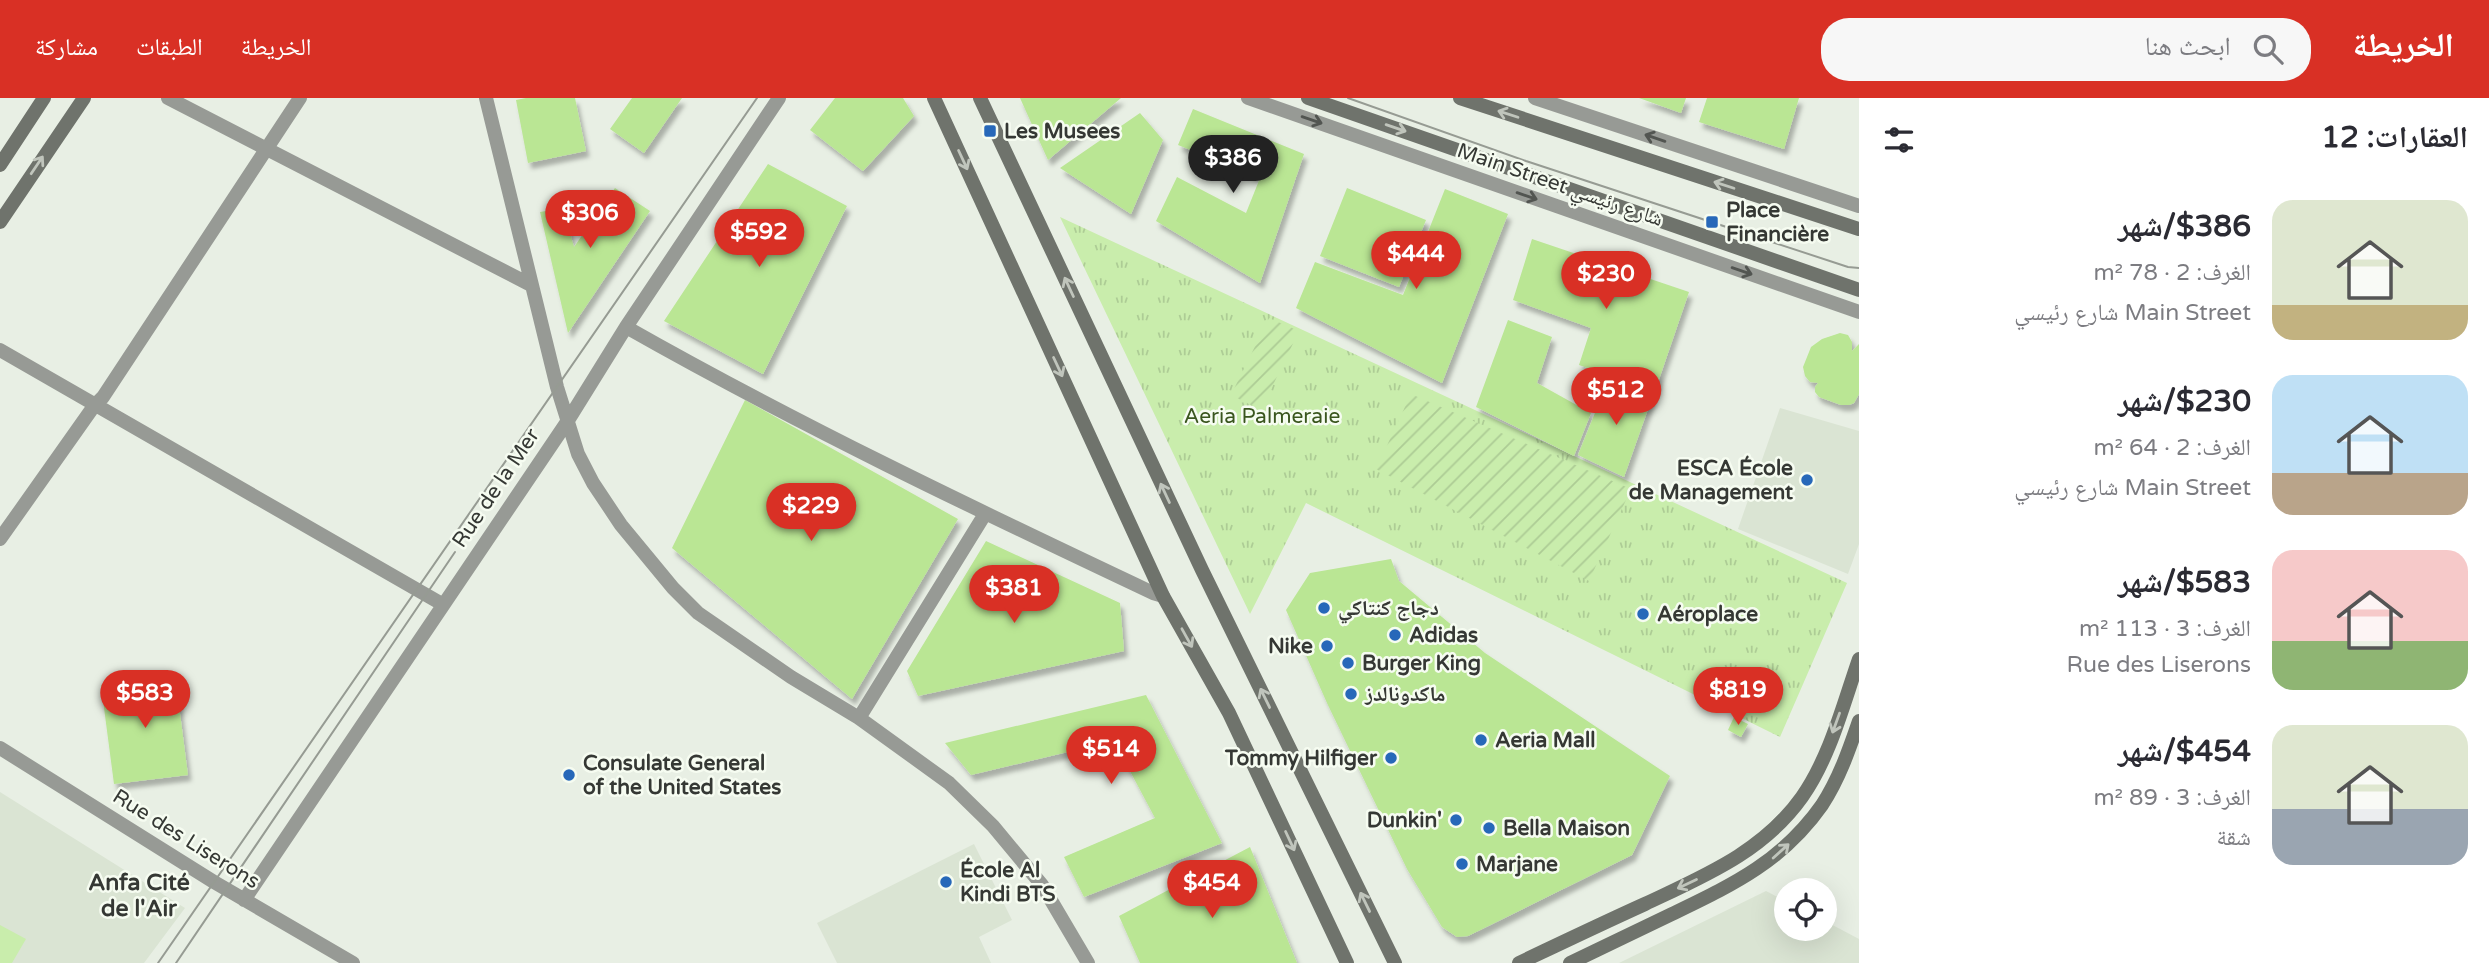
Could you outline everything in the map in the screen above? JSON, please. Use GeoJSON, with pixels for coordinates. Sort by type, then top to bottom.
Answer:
{"type":"FeatureCollection","features":[{"type":"Feature","properties":{"kind":"main road"},"geometry":{"type":"LineString","coordinates":[[0,164],[44,98]]}},
{"type":"Feature","properties":{"kind":"main road"},"geometry":{"type":"LineString","coordinates":[[0,222],[84,98]]}},
{"type":"Feature","properties":{"kind":"main road"},"geometry":{"type":"LineString","coordinates":[[934,98],[1163,596],[1229,713],[1347,963]]}},
{"type":"Feature","properties":{"kind":"main road"},"geometry":{"type":"LineString","coordinates":[[980,98],[1207,581],[1395,963]]}},
{"type":"Feature","properties":{"kind":"main road","name":"Main Street شارع رئيسي"},"geometry":{"type":"LineString","coordinates":[[1308,98],[1859,290]]}},
{"type":"Feature","properties":{"kind":"main road"},"geometry":{"type":"LineString","coordinates":[[1460,98],[1859,229]]}},
{"type":"Feature","properties":{"kind":"main road"},"geometry":{"type":"LineString","coordinates":[[1518,963],[1711,873],[1735,860],[1772,832],[1788,815],[1815,777],[1859,659]]}},
{"type":"Feature","properties":{"kind":"main road"},"geometry":{"type":"LineString","coordinates":[[1570,963],[1743,879],[1780,853],[1823,802],[1844,763],[1859,721]]}},
{"type":"Feature","properties":{"kind":"street"},"geometry":{"type":"LineString","coordinates":[[168,98],[531,285]]}},
{"type":"Feature","properties":{"kind":"street"},"geometry":{"type":"LineString","coordinates":[[0,539],[103,397],[300,98]]}},
{"type":"Feature","properties":{"kind":"street"},"geometry":{"type":"LineString","coordinates":[[486,98],[567,422],[578,454],[593,483],[621,525],[673,588],[698,613],[747,649],[859,718],[950,783],[993,826],[1042,885],[1088,963]]}},
{"type":"Feature","properties":{"kind":"street","name":"Rue de la Mer"},"geometry":{"type":"LineString","coordinates":[[244,900],[567,422],[625,327],[779,98]]}},
{"type":"Feature","properties":{"kind":"street","name":"Main Street شارع رئيسي"},"geometry":{"type":"LineString","coordinates":[[1248,98],[1859,312]]}},
{"type":"Feature","properties":{"kind":"street"},"geometry":{"type":"LineString","coordinates":[[1535,98],[1575,104],[1859,206]]}},
{"type":"Feature","properties":{"kind":"street"},"geometry":{"type":"LineString","coordinates":[[625,327],[727,384],[985,514],[1163,596]]}},
{"type":"Feature","properties":{"kind":"street"},"geometry":{"type":"LineString","coordinates":[[0,350],[442,604]]}},
{"type":"Feature","properties":{"kind":"street"},"geometry":{"type":"LineString","coordinates":[[859,718],[985,514]]}},
{"type":"Feature","properties":{"kind":"street","name":"Rue des Liserons"},"geometry":{"type":"LineString","coordinates":[[0,748],[244,900],[353,963]]}},
{"type":"Feature","properties":{"kind":"shaded area","name":"ESCA École de Management"},"geometry":{"type":"Polygon","coordinates":[[[1780,408],[1859,431],[1859,544],[1848,574],[1738,529],[1780,408]]]}},
{"type":"Feature","properties":{"kind":"shaded area"},"geometry":{"type":"Polygon","coordinates":[[[0,792],[185,908],[144,963],[0,963],[0,792]]]}},
{"type":"Feature","properties":{"kind":"shaded area","name":"École Al Kindi BTS"},"geometry":{"type":"Polygon","coordinates":[[[974,844],[1012,920],[979,937],[991,963],[837,963],[817,923],[974,844]]]}},
{"type":"Feature","properties":{"kind":"shaded area"},"geometry":{"type":"Polygon","coordinates":[[[1766,891],[1774,895],[1774,941],[1837,941],[1837,927],[1859,939],[1859,963],[1619,963],[1766,891]]]}},
{"type":"Feature","properties":{"kind":"green space","name":"Aeria Palmeraie"},"geometry":{"type":"Polygon","coordinates":[[[1060,217],[1847,583],[1780,737],[1306,503],[1250,614],[1060,217]]]}},
{"type":"Feature","properties":{"kind":"green space"},"geometry":{"type":"Polygon","coordinates":[[[1269,318],[1299,331],[1261,410],[1231,395],[1269,318]]]}},
{"type":"Feature","properties":{"kind":"green space"},"geometry":{"type":"Polygon","coordinates":[[[1411,394],[1631,489],[1589,581],[1376,469],[1411,394]]]}},
{"type":"Feature","properties":{"kind":"green space"},"geometry":{"type":"Polygon","coordinates":[[[0,925],[26,939],[12,963],[0,963],[0,925]]]}},
{"type":"Feature","properties":{"kind":"building"},"geometry":{"type":"Polygon","coordinates":[[[575,98],[586,151],[528,163],[516,100],[575,98]]]}},
{"type":"Feature","properties":{"kind":"building"},"geometry":{"type":"Polygon","coordinates":[[[632,98],[682,98],[644,153],[610,129],[632,98]]]}},
{"type":"Feature","properties":{"kind":"building"},"geometry":{"type":"Polygon","coordinates":[[[835,98],[903,98],[914,116],[863,171],[810,130],[835,98]]]}},
{"type":"Feature","properties":{"kind":"building"},"geometry":{"type":"Polygon","coordinates":[[[1020,98],[1121,98],[1048,160],[1020,98]]]}},
{"type":"Feature","properties":{"kind":"building"},"geometry":{"type":"Polygon","coordinates":[[[1639,98],[1686,98],[1681,113],[1639,98]]]}},
{"type":"Feature","properties":{"kind":"building"},"geometry":{"type":"Polygon","coordinates":[[[1707,98],[1799,98],[1784,149],[1699,122],[1707,98]]]}},
{"type":"Feature","properties":{"kind":"building"},"geometry":{"type":"Polygon","coordinates":[[[1193,109],[1304,154],[1260,283],[1156,221],[1177,177],[1246,213],[1260,178],[1178,145],[1193,109]]]}},
{"type":"Feature","properties":{"kind":"building"},"geometry":{"type":"Polygon","coordinates":[[[1140,113],[1163,140],[1131,214],[1060,168],[1140,113]]]}},
{"type":"Feature","properties":{"kind":"building"},"geometry":{"type":"Polygon","coordinates":[[[768,164],[847,206],[763,374],[664,321],[768,164]]]}},
{"type":"Feature","properties":{"kind":"building"},"geometry":{"type":"Polygon","coordinates":[[[615,188],[650,211],[568,333],[540,212],[563,208],[574,247],[615,188]]]}},
{"type":"Feature","properties":{"kind":"building"},"geometry":{"type":"Polygon","coordinates":[[[1347,188],[1426,220],[1399,287],[1320,256],[1347,188]]]}},
{"type":"Feature","properties":{"kind":"building"},"geometry":{"type":"Polygon","coordinates":[[[1445,189],[1508,214],[1442,383],[1296,308],[1315,262],[1403,295],[1445,189]]]}},
{"type":"Feature","properties":{"kind":"building"},"geometry":{"type":"Polygon","coordinates":[[[1532,239],[1689,292],[1655,391],[1579,365],[1591,328],[1513,300],[1532,239]]]}},
{"type":"Feature","properties":{"kind":"building"},"geometry":{"type":"Polygon","coordinates":[[[1508,320],[1552,337],[1537,383],[1591,413],[1574,456],[1476,407],[1508,320]]]}},
{"type":"Feature","properties":{"kind":"building"},"geometry":{"type":"Polygon","coordinates":[[[1840,333],[1848,335],[1852,342],[1852,351],[1859,344],[1859,394],[1854,403],[1849,405],[1819,397],[1815,392],[1818,383],[1810,382],[1803,367],[1811,347],[1822,339],[1840,333]]]}},
{"type":"Feature","properties":{"kind":"building"},"geometry":{"type":"Polygon","coordinates":[[[1609,378],[1653,395],[1624,477],[1578,455],[1609,378]]]}},
{"type":"Feature","properties":{"kind":"building"},"geometry":{"type":"Polygon","coordinates":[[[745,400],[958,519],[852,699],[672,548],[745,400]]]}},
{"type":"Feature","properties":{"kind":"building"},"geometry":{"type":"Polygon","coordinates":[[[986,541],[1120,603],[1124,651],[918,696],[907,671],[986,541]]]}},
{"type":"Feature","properties":{"kind":"building","name":"Aeria Mall"},"geometry":{"type":"Polygon","coordinates":[[[1391,559],[1399,581],[1485,653],[1670,776],[1632,855],[1468,936],[1457,937],[1442,927],[1407,869],[1327,703],[1286,610],[1310,573],[1391,559]]]}},
{"type":"Feature","properties":{"kind":"building"},"geometry":{"type":"Polygon","coordinates":[[[175,675],[188,775],[114,784],[101,685],[175,675]]]}},
{"type":"Feature","properties":{"kind":"building"},"geometry":{"type":"Polygon","coordinates":[[[1146,695],[1222,843],[1084,897],[1064,857],[1155,818],[1114,741],[971,775],[945,743],[1146,695]]]}},
{"type":"Feature","properties":{"kind":"building"},"geometry":{"type":"Polygon","coordinates":[[[1734,717],[1748,724],[1741,737],[1728,730],[1734,717]]]}},
{"type":"Feature","properties":{"kind":"building"},"geometry":{"type":"Polygon","coordinates":[[[1250,847],[1297,963],[1140,963],[1119,916],[1250,847]]]}},
{"type":"Feature","properties":{"kind":"tram line"},"geometry":{"type":"LineString","coordinates":[[158,963],[757,98]]}},
{"type":"Feature","properties":{"kind":"tram line"},"geometry":{"type":"LineString","coordinates":[[1348,98],[1526,161],[1848,267],[1859,268]]}},
{"type":"Feature","properties":{"kind":"tram line"},"geometry":{"type":"LineString","coordinates":[[176,963],[455,552]]}},
{"type":"Feature","properties":{"kind":"place","name":"Les Musees"},"geometry":{"type":"Point","coordinates":[990,131]}},
{"type":"Feature","properties":{"kind":"place","name":"Place Financière"},"geometry":{"type":"Point","coordinates":[1712,222]}},
{"type":"Feature","properties":{"kind":"place","name":"ESCA École de Management"},"geometry":{"type":"Point","coordinates":[1807,480]}},
{"type":"Feature","properties":{"kind":"place","name":"دجاج كنتاكي"},"geometry":{"type":"Point","coordinates":[1324,608]}},
{"type":"Feature","properties":{"kind":"place","name":"Aéroplace"},"geometry":{"type":"Point","coordinates":[1643,614]}},
{"type":"Feature","properties":{"kind":"place","name":"Adidas"},"geometry":{"type":"Point","coordinates":[1395,635]}},
{"type":"Feature","properties":{"kind":"place","name":"Nike"},"geometry":{"type":"Point","coordinates":[1327,646]}},
{"type":"Feature","properties":{"kind":"place","name":"Burger King"},"geometry":{"type":"Point","coordinates":[1348,663]}},
{"type":"Feature","properties":{"kind":"place","name":"ماكدونالدز"},"geometry":{"type":"Point","coordinates":[1351,694]}},
{"type":"Feature","properties":{"kind":"place","name":"Aeria Mall"},"geometry":{"type":"Point","coordinates":[1481,740]}},
{"type":"Feature","properties":{"kind":"place","name":"Tommy Hilfiger"},"geometry":{"type":"Point","coordinates":[1391,758]}},
{"type":"Feature","properties":{"kind":"place","name":"Consulate General of the United States"},"geometry":{"type":"Point","coordinates":[569,775]}},
{"type":"Feature","properties":{"kind":"place","name":"Dunkin'"},"geometry":{"type":"Point","coordinates":[1456,820]}},
{"type":"Feature","properties":{"kind":"place","name":"Bella Maison"},"geometry":{"type":"Point","coordinates":[1489,828]}},
{"type":"Feature","properties":{"kind":"place","name":"Marjane"},"geometry":{"type":"Point","coordinates":[1462,864]}},
{"type":"Feature","properties":{"kind":"place","name":"École Al Kindi BTS"},"geometry":{"type":"Point","coordinates":[946,882]}},
{"type":"Feature","properties":{"kind":"district","name":"Anfa Cité de l'Air"},"geometry":{"type":"Point","coordinates":[139,896]}}]}
